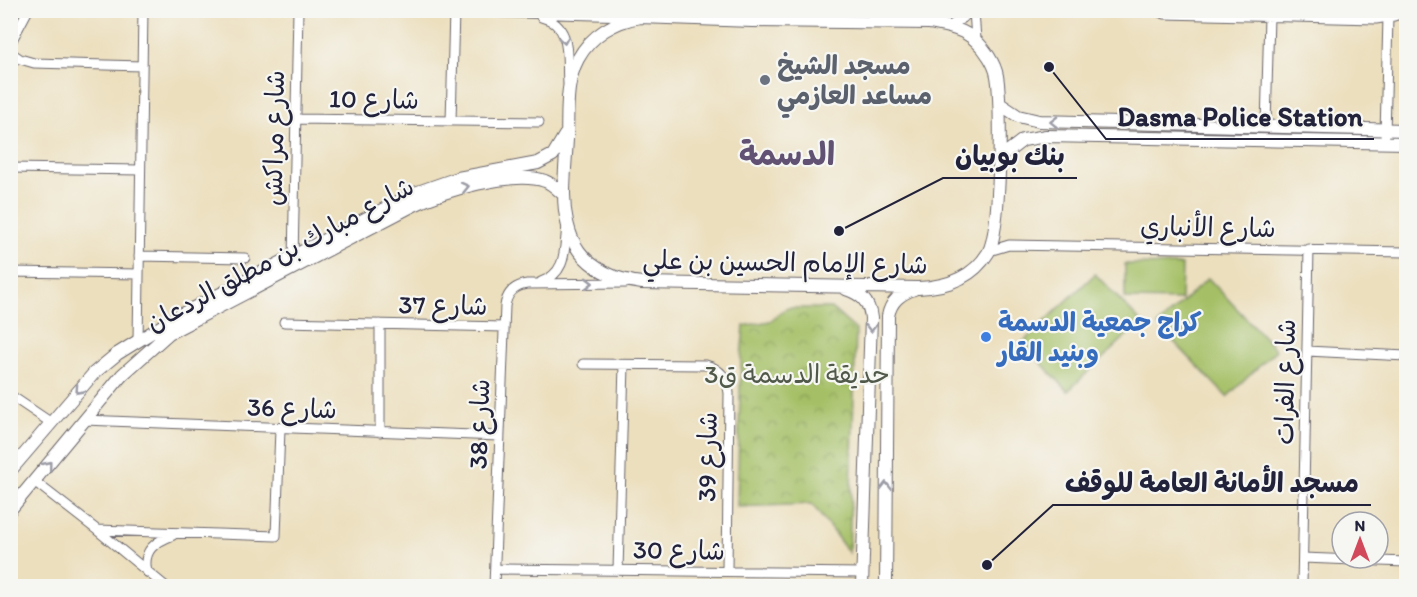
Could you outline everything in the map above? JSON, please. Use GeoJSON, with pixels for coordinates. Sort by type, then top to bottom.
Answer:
{"type":"FeatureCollection","features":[{"type":"Feature","properties":{"kind":"street"},"geometry":{"type":"LineString","coordinates":[[10,44],[28,10]]}},
{"type":"Feature","properties":{"kind":"street"},"geometry":{"type":"LineString","coordinates":[[138,341],[142,10]]}},
{"type":"Feature","properties":{"kind":"street","name":"شارع مراكش"},"geometry":{"type":"LineString","coordinates":[[294,262],[298,10]]}},
{"type":"Feature","properties":{"kind":"street"},"geometry":{"type":"LineString","coordinates":[[406,10],[649,15]]}},
{"type":"Feature","properties":{"kind":"street"},"geometry":{"type":"LineString","coordinates":[[698,10],[711,19]]}},
{"type":"Feature","properties":{"kind":"street"},"geometry":{"type":"LineString","coordinates":[[948,27],[972,10]]}},
{"type":"Feature","properties":{"kind":"street"},"geometry":{"type":"LineString","coordinates":[[972,10],[976,40]]}},
{"type":"Feature","properties":{"kind":"street"},"geometry":{"type":"LineString","coordinates":[[1154,10],[1165,14],[1388,17],[1407,12]]}},
{"type":"Feature","properties":{"kind":"street","name":"شارع 10"},"geometry":{"type":"LineString","coordinates":[[451,121],[454,11]]}},
{"type":"Feature","properties":{"kind":"street"},"geometry":{"type":"LineString","coordinates":[[524,12],[550,19],[563,31],[568,94]]}},
{"type":"Feature","properties":{"kind":"street","name":"شارع الإمام الحسين بن علي"},"geometry":{"type":"LineString","coordinates":[[649,15],[711,19],[930,23],[963,32],[976,40],[989,57],[997,73],[1000,104],[995,229],[989,251],[976,267],[959,280],[940,287],[839,287],[642,283],[616,278],[589,262],[572,239],[564,195],[568,94],[574,66],[582,51],[592,40],[617,23],[649,15]]}},
{"type":"Feature","properties":{"kind":"street"},"geometry":{"type":"LineString","coordinates":[[1266,126],[1269,16]]}},
{"type":"Feature","properties":{"kind":"street"},"geometry":{"type":"LineString","coordinates":[[1384,143],[1388,17]]}},
{"type":"Feature","properties":{"kind":"street"},"geometry":{"type":"LineString","coordinates":[[10,52],[20,59],[34,63],[142,66]]}},
{"type":"Feature","properties":{"kind":"street"},"geometry":{"type":"LineString","coordinates":[[1000,104],[1018,116],[1039,121],[1407,130]]}},
{"type":"Feature","properties":{"kind":"street","name":"شارع 10"},"geometry":{"type":"LineString","coordinates":[[296,119],[539,122]]}},
{"type":"Feature","properties":{"kind":"street","name":"شارع مبارك بن مطلق الردعان"},"geometry":{"type":"LineString","coordinates":[[10,510],[122,375],[169,333],[429,188],[464,177],[544,161],[556,152],[567,132]]}},
{"type":"Feature","properties":{"kind":"street"},"geometry":{"type":"LineString","coordinates":[[998,159],[1023,140],[1046,136],[1407,143]]}},
{"type":"Feature","properties":{"kind":"street"},"geometry":{"type":"LineString","coordinates":[[10,168],[140,170]]}},
{"type":"Feature","properties":{"kind":"street","name":"شارع مبارك بن مطلق الردعان"},"geometry":{"type":"LineString","coordinates":[[13,463],[94,373],[108,361],[178,316],[422,201],[457,189],[532,178],[552,184],[564,195]]}},
{"type":"Feature","properties":{"kind":"street","name":"شارع 38"},"geometry":{"type":"LineString","coordinates":[[536,283],[555,276],[560,269],[568,220]]}},
{"type":"Feature","properties":{"kind":"street"},"geometry":{"type":"LineString","coordinates":[[995,229],[1009,244]]}},
{"type":"Feature","properties":{"kind":"street","name":"شارع الأنباري"},"geometry":{"type":"LineString","coordinates":[[989,251],[1009,244],[1407,252]]}},
{"type":"Feature","properties":{"kind":"street","name":"شارع الفرات"},"geometry":{"type":"LineString","coordinates":[[1302,586],[1309,249]]}},
{"type":"Feature","properties":{"kind":"street"},"geometry":{"type":"LineString","coordinates":[[139,256],[245,258]]}},
{"type":"Feature","properties":{"kind":"street"},"geometry":{"type":"LineString","coordinates":[[10,272],[139,274]]}},
{"type":"Feature","properties":{"kind":"street","name":"شارع 38"},"geometry":{"type":"LineString","coordinates":[[494,586],[505,306],[508,293],[520,285],[536,283],[642,283]]}},
{"type":"Feature","properties":{"kind":"street"},"geometry":{"type":"LineString","coordinates":[[839,287],[864,299],[869,307],[871,318],[862,586]]}},
{"type":"Feature","properties":{"kind":"street"},"geometry":{"type":"LineString","coordinates":[[886,586],[888,316],[897,298],[918,288]]}},
{"type":"Feature","properties":{"kind":"street","name":"شارع 37"},"geometry":{"type":"LineString","coordinates":[[284,322],[504,327]]}},
{"type":"Feature","properties":{"kind":"street","name":"شارع 37"},"geometry":{"type":"LineString","coordinates":[[380,324],[380,432]]}},
{"type":"Feature","properties":{"kind":"street"},"geometry":{"type":"LineString","coordinates":[[1307,351],[1407,356]]}},
{"type":"Feature","properties":{"kind":"street"},"geometry":{"type":"LineString","coordinates":[[108,361],[116,364],[122,375]]}},
{"type":"Feature","properties":{"kind":"street","name":"شارع 39"},"geometry":{"type":"LineString","coordinates":[[583,364],[706,365],[716,368],[725,378],[729,393],[726,571]]}},
{"type":"Feature","properties":{"kind":"street"},"geometry":{"type":"LineString","coordinates":[[618,570],[624,364]]}},
{"type":"Feature","properties":{"kind":"street"},"geometry":{"type":"LineString","coordinates":[[10,395],[50,422]]}},
{"type":"Feature","properties":{"kind":"street","name":"شارع 36"},"geometry":{"type":"LineString","coordinates":[[84,420],[499,436]]}},
{"type":"Feature","properties":{"kind":"street"},"geometry":{"type":"LineString","coordinates":[[97,530],[276,536],[280,429]]}},
{"type":"Feature","properties":{"kind":"street"},"geometry":{"type":"LineString","coordinates":[[34,481],[165,586]]}},
{"type":"Feature","properties":{"kind":"street"},"geometry":{"type":"LineString","coordinates":[[864,523],[868,517],[873,515],[882,517],[886,524]]}},
{"type":"Feature","properties":{"kind":"street"},"geometry":{"type":"LineString","coordinates":[[147,572],[145,557],[148,550],[157,542],[178,534]]}},
{"type":"Feature","properties":{"kind":"street"},"geometry":{"type":"LineString","coordinates":[[1303,558],[1407,562]]}},
{"type":"Feature","properties":{"kind":"street","name":"شارع 30"},"geometry":{"type":"LineString","coordinates":[[495,569],[862,573]]}},
{"type":"Feature","properties":{"kind":"green space"},"geometry":{"type":"Polygon","coordinates":[[[1125,264],[1182,265],[1181,300],[1125,299],[1125,264]]]}},
{"type":"Feature","properties":{"kind":"green space"},"geometry":{"type":"Polygon","coordinates":[[[1095,274],[1141,322],[1068,391],[1022,343],[1095,274]]]}},
{"type":"Feature","properties":{"kind":"green space"},"geometry":{"type":"Polygon","coordinates":[[[1208,278],[1276,350],[1227,397],[1158,325],[1208,278]]]}},
{"type":"Feature","properties":{"kind":"green space","name":"حديقة الدسمة ق3"},"geometry":{"type":"Polygon","coordinates":[[[787,308],[831,308],[856,330],[849,553],[812,504],[737,507],[744,326],[770,321],[787,308]]]}},
{"type":"Feature","properties":{"kind":"place","name":"Dasma Police Station"},"geometry":{"type":"Point","coordinates":[1049,67]}},
{"type":"Feature","properties":{"kind":"place","name":"مسجد الشيخ مساعد العازمي"},"geometry":{"type":"Point","coordinates":[765,80]}},
{"type":"Feature","properties":{"kind":"place","name":"بنك بوبيان"},"geometry":{"type":"Point","coordinates":[839,231]}},
{"type":"Feature","properties":{"kind":"place","name":"كراج جمعية الدسمة وبنيد القار"},"geometry":{"type":"Point","coordinates":[986,337]}},
{"type":"Feature","properties":{"kind":"place","name":"مسجد الأمانة العامة للوقف"},"geometry":{"type":"Point","coordinates":[987,565]}},
{"type":"Feature","properties":{"kind":"district","name":"الدسمة"},"geometry":{"type":"Point","coordinates":[787,154]}}]}
